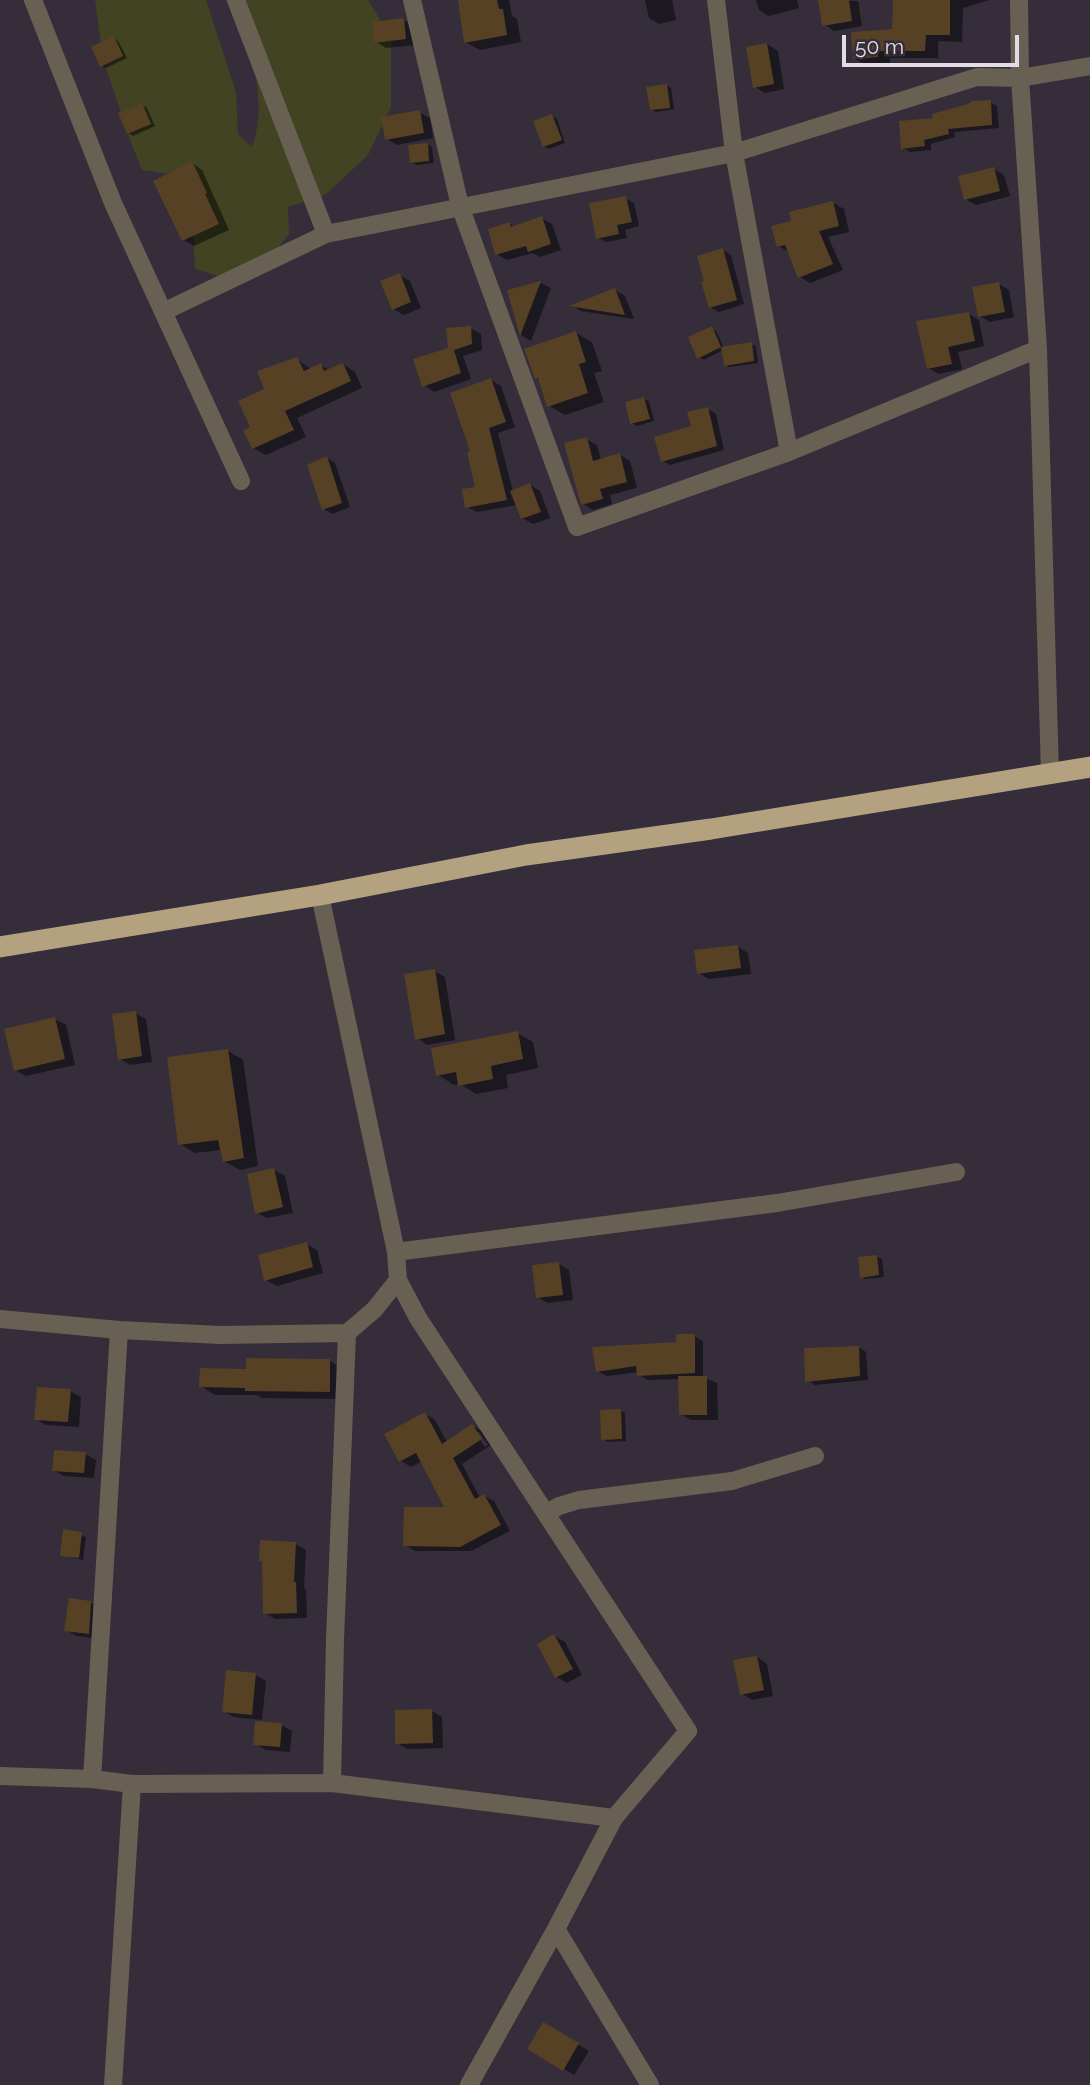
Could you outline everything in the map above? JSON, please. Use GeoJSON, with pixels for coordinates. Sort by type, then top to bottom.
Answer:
{"type":"FeatureCollection","features":[{"type":"Feature","properties":{"kind":"highway"},"geometry":{"type":"LineString","coordinates":[[0,947],[320,895],[526,855],[711,829],[1090,767]]}},
{"type":"Feature","properties":{"kind":"street"},"geometry":{"type":"LineString","coordinates":[[33,0],[113,203],[241,481]]}},
{"type":"Feature","properties":{"kind":"street"},"geometry":{"type":"LineString","coordinates":[[236,0],[326,234]]}},
{"type":"Feature","properties":{"kind":"street"},"geometry":{"type":"LineString","coordinates":[[412,0],[460,206],[577,527],[789,452],[1038,349]]}},
{"type":"Feature","properties":{"kind":"street"},"geometry":{"type":"LineString","coordinates":[[716,0],[734,153],[789,452]]}},
{"type":"Feature","properties":{"kind":"street"},"geometry":{"type":"LineString","coordinates":[[1019,0],[1020,78],[1038,349],[1050,775]]}},
{"type":"Feature","properties":{"kind":"street"},"geometry":{"type":"LineString","coordinates":[[163,312],[326,234],[734,153],[976,77],[1020,78],[1090,66]]}},
{"type":"Feature","properties":{"kind":"street"},"geometry":{"type":"LineString","coordinates":[[320,895],[396,1252],[398,1280],[418,1318],[688,1731],[614,1818],[469,2085]]}},
{"type":"Feature","properties":{"kind":"street"},"geometry":{"type":"LineString","coordinates":[[396,1252],[777,1203],[956,1172]]}},
{"type":"Feature","properties":{"kind":"street"},"geometry":{"type":"LineString","coordinates":[[0,1319],[119,1330],[220,1335],[347,1333],[374,1310],[398,1280]]}},
{"type":"Feature","properties":{"kind":"street"},"geometry":{"type":"LineString","coordinates":[[92,1779],[119,1330]]}},
{"type":"Feature","properties":{"kind":"street"},"geometry":{"type":"LineString","coordinates":[[332,1783],[347,1333]]}},
{"type":"Feature","properties":{"kind":"street"},"geometry":{"type":"LineString","coordinates":[[547,1513],[579,1500],[732,1481],[815,1456]]}},
{"type":"Feature","properties":{"kind":"street"},"geometry":{"type":"LineString","coordinates":[[0,1776],[92,1779],[132,1784],[332,1783],[614,1818]]}},
{"type":"Feature","properties":{"kind":"street"},"geometry":{"type":"LineString","coordinates":[[113,2085],[132,1784]]}},
{"type":"Feature","properties":{"kind":"street"},"geometry":{"type":"LineString","coordinates":[[556,1929],[650,2085]]}},
{"type":"Feature","properties":{"kind":"green space"},"geometry":{"type":"Polygon","coordinates":[[[95,0],[206,0],[236,92],[238,134],[252,147],[257,129],[258,91],[250,54],[232,0],[368,0],[391,37],[391,107],[368,155],[325,195],[288,207],[289,234],[272,255],[241,283],[195,269],[191,190],[171,174],[142,170],[103,59],[95,0]]]}},
{"type":"Feature","properties":{"kind":"building"},"geometry":{"type":"Polygon","coordinates":[[[458,0],[497,0],[499,9],[503,9],[507,35],[464,43],[458,0]]]}},
{"type":"Feature","properties":{"kind":"building"},"geometry":{"type":"Polygon","coordinates":[[[818,0],[849,0],[852,21],[822,26],[818,0]]]}},
{"type":"Feature","properties":{"kind":"building"},"geometry":{"type":"Polygon","coordinates":[[[893,0],[950,0],[950,35],[926,35],[925,51],[878,51],[878,57],[853,59],[851,32],[892,29],[893,0]]]}},
{"type":"Feature","properties":{"kind":"building"},"geometry":{"type":"Polygon","coordinates":[[[404,18],[406,39],[374,43],[372,22],[404,18]]]}},
{"type":"Feature","properties":{"kind":"building"},"geometry":{"type":"Polygon","coordinates":[[[114,36],[123,56],[100,67],[91,47],[114,36]]]}},
{"type":"Feature","properties":{"kind":"building"},"geometry":{"type":"Polygon","coordinates":[[[767,43],[774,84],[753,88],[746,47],[767,43]]]}},
{"type":"Feature","properties":{"kind":"building"},"geometry":{"type":"Polygon","coordinates":[[[667,84],[670,108],[650,110],[646,87],[667,84]]]}},
{"type":"Feature","properties":{"kind":"building"},"geometry":{"type":"Polygon","coordinates":[[[991,100],[992,125],[948,129],[949,134],[924,140],[925,146],[901,149],[899,121],[933,118],[932,114],[971,101],[991,100]]]}},
{"type":"Feature","properties":{"kind":"building"},"geometry":{"type":"Polygon","coordinates":[[[142,103],[151,124],[127,134],[118,113],[142,103]]]}},
{"type":"Feature","properties":{"kind":"building"},"geometry":{"type":"Polygon","coordinates":[[[420,110],[424,133],[385,140],[381,117],[420,110]]]}},
{"type":"Feature","properties":{"kind":"building"},"geometry":{"type":"Polygon","coordinates":[[[552,114],[562,140],[543,147],[533,121],[552,114]]]}},
{"type":"Feature","properties":{"kind":"building"},"geometry":{"type":"Polygon","coordinates":[[[428,143],[429,161],[410,163],[408,145],[428,143]]]}},
{"type":"Feature","properties":{"kind":"building"},"geometry":{"type":"Polygon","coordinates":[[[192,161],[219,224],[182,241],[153,181],[192,161]]]}},
{"type":"Feature","properties":{"kind":"building"},"geometry":{"type":"Polygon","coordinates":[[[994,167],[1000,191],[964,200],[958,176],[994,167]]]}},
{"type":"Feature","properties":{"kind":"building"},"geometry":{"type":"Polygon","coordinates":[[[626,196],[632,222],[617,225],[619,234],[596,239],[589,203],[626,196]]]}},
{"type":"Feature","properties":{"kind":"building"},"geometry":{"type":"Polygon","coordinates":[[[833,201],[839,226],[819,231],[833,264],[798,278],[785,245],[777,247],[771,226],[791,221],[789,212],[833,201]]]}},
{"type":"Feature","properties":{"kind":"building"},"geometry":{"type":"Polygon","coordinates":[[[542,216],[551,244],[528,252],[526,246],[495,255],[488,229],[510,222],[511,227],[542,216]]]}},
{"type":"Feature","properties":{"kind":"building"},"geometry":{"type":"Polygon","coordinates":[[[723,248],[737,300],[709,308],[697,256],[723,248]]]}},
{"type":"Feature","properties":{"kind":"building"},"geometry":{"type":"Polygon","coordinates":[[[400,273],[411,302],[392,310],[380,281],[400,273]]]}},
{"type":"Feature","properties":{"kind":"building"},"geometry":{"type":"Polygon","coordinates":[[[541,281],[520,336],[507,290],[541,281]]]}},
{"type":"Feature","properties":{"kind":"building"},"geometry":{"type":"Polygon","coordinates":[[[999,282],[1005,312],[978,317],[972,287],[999,282]]]}},
{"type":"Feature","properties":{"kind":"building"},"geometry":{"type":"Polygon","coordinates":[[[615,288],[625,315],[569,306],[615,288]]]}},
{"type":"Feature","properties":{"kind":"building"},"geometry":{"type":"Polygon","coordinates":[[[969,312],[975,341],[948,347],[952,364],[927,369],[916,321],[969,312]]]}},
{"type":"Feature","properties":{"kind":"building"},"geometry":{"type":"Polygon","coordinates":[[[471,326],[472,344],[454,350],[461,373],[422,387],[413,359],[448,348],[446,328],[471,326]]]}},
{"type":"Feature","properties":{"kind":"building"},"geometry":{"type":"Polygon","coordinates":[[[712,326],[721,347],[697,359],[688,337],[712,326]]]}},
{"type":"Feature","properties":{"kind":"building"},"geometry":{"type":"Polygon","coordinates":[[[576,331],[586,362],[579,364],[588,393],[547,407],[538,378],[535,379],[524,349],[576,331]]]}},
{"type":"Feature","properties":{"kind":"building"},"geometry":{"type":"Polygon","coordinates":[[[752,342],[754,361],[724,366],[721,347],[752,342]]]}},
{"type":"Feature","properties":{"kind":"building"},"geometry":{"type":"Polygon","coordinates":[[[297,357],[304,371],[321,363],[324,371],[343,363],[351,381],[285,411],[294,430],[252,449],[243,430],[250,427],[238,401],[264,389],[257,371],[297,357]]]}},
{"type":"Feature","properties":{"kind":"building"},"geometry":{"type":"Polygon","coordinates":[[[491,378],[506,422],[489,428],[507,500],[465,508],[462,489],[475,487],[467,452],[470,451],[450,393],[491,378]]]}},
{"type":"Feature","properties":{"kind":"building"},"geometry":{"type":"Polygon","coordinates":[[[644,397],[650,419],[630,424],[625,402],[644,397]]]}},
{"type":"Feature","properties":{"kind":"building"},"geometry":{"type":"Polygon","coordinates":[[[708,407],[717,446],[661,462],[654,437],[691,426],[687,412],[708,407]]]}},
{"type":"Feature","properties":{"kind":"building"},"geometry":{"type":"Polygon","coordinates":[[[587,437],[593,461],[620,453],[627,482],[600,489],[603,499],[581,505],[564,443],[587,437]]]}},
{"type":"Feature","properties":{"kind":"building"},"geometry":{"type":"Polygon","coordinates":[[[327,456],[342,503],[322,510],[307,465],[327,456]]]}},
{"type":"Feature","properties":{"kind":"building"},"geometry":{"type":"Polygon","coordinates":[[[530,483],[541,512],[521,519],[510,491],[530,483]]]}},
{"type":"Feature","properties":{"kind":"building"},"geometry":{"type":"Polygon","coordinates":[[[738,945],[741,968],[697,974],[694,950],[738,945]]]}},
{"type":"Feature","properties":{"kind":"building"},"geometry":{"type":"Polygon","coordinates":[[[435,969],[445,1034],[415,1040],[404,974],[435,969]]]}},
{"type":"Feature","properties":{"kind":"building"},"geometry":{"type":"Polygon","coordinates":[[[136,1011],[142,1056],[118,1060],[112,1014],[136,1011]]]}},
{"type":"Feature","properties":{"kind":"building"},"geometry":{"type":"Polygon","coordinates":[[[55,1017],[65,1059],[14,1071],[4,1029],[55,1017]]]}},
{"type":"Feature","properties":{"kind":"building"},"geometry":{"type":"Polygon","coordinates":[[[518,1031],[523,1059],[491,1066],[493,1079],[458,1086],[456,1072],[436,1076],[431,1048],[518,1031]]]}},
{"type":"Feature","properties":{"kind":"building"},"geometry":{"type":"Polygon","coordinates":[[[228,1049],[244,1158],[223,1162],[218,1140],[178,1145],[167,1057],[228,1049]]]}},
{"type":"Feature","properties":{"kind":"building"},"geometry":{"type":"Polygon","coordinates":[[[274,1168],[283,1207],[255,1214],[247,1174],[274,1168]]]}},
{"type":"Feature","properties":{"kind":"building"},"geometry":{"type":"Polygon","coordinates":[[[307,1242],[313,1267],[264,1281],[258,1255],[307,1242]]]}},
{"type":"Feature","properties":{"kind":"building"},"geometry":{"type":"Polygon","coordinates":[[[877,1255],[879,1275],[860,1278],[858,1257],[877,1255]]]}},
{"type":"Feature","properties":{"kind":"building"},"geometry":{"type":"Polygon","coordinates":[[[559,1262],[563,1295],[536,1298],[532,1265],[559,1262]]]}},
{"type":"Feature","properties":{"kind":"building"},"geometry":{"type":"Polygon","coordinates":[[[676,1334],[695,1334],[695,1373],[637,1376],[636,1366],[596,1372],[592,1347],[676,1342],[676,1334]]]}},
{"type":"Feature","properties":{"kind":"building"},"geometry":{"type":"Polygon","coordinates":[[[859,1346],[860,1376],[805,1382],[804,1348],[859,1346]]]}},
{"type":"Feature","properties":{"kind":"building"},"geometry":{"type":"Polygon","coordinates":[[[246,1358],[330,1359],[330,1392],[245,1391],[245,1388],[199,1387],[200,1368],[246,1369],[246,1358]]]}},
{"type":"Feature","properties":{"kind":"building"},"geometry":{"type":"Polygon","coordinates":[[[678,1376],[707,1376],[707,1415],[679,1415],[678,1376]]]}},
{"type":"Feature","properties":{"kind":"building"},"geometry":{"type":"Polygon","coordinates":[[[37,1387],[71,1389],[68,1422],[34,1420],[37,1387]]]}},
{"type":"Feature","properties":{"kind":"building"},"geometry":{"type":"Polygon","coordinates":[[[621,1409],[622,1439],[601,1440],[600,1410],[621,1409]]]}},
{"type":"Feature","properties":{"kind":"building"},"geometry":{"type":"Polygon","coordinates":[[[425,1412],[442,1444],[472,1424],[482,1439],[453,1458],[475,1499],[484,1494],[501,1525],[460,1547],[403,1546],[404,1507],[444,1507],[416,1453],[399,1462],[384,1434],[425,1412]]]}},
{"type":"Feature","properties":{"kind":"building"},"geometry":{"type":"Polygon","coordinates":[[[54,1450],[86,1452],[84,1473],[52,1471],[54,1450]]]}},
{"type":"Feature","properties":{"kind":"building"},"geometry":{"type":"Polygon","coordinates":[[[63,1529],[82,1532],[79,1558],[60,1556],[63,1529]]]}},
{"type":"Feature","properties":{"kind":"building"},"geometry":{"type":"Polygon","coordinates":[[[260,1540],[296,1542],[294,1582],[297,1613],[263,1614],[260,1540]]]}},
{"type":"Feature","properties":{"kind":"building"},"geometry":{"type":"Polygon","coordinates":[[[69,1598],[91,1601],[89,1634],[64,1631],[69,1598]]]}},
{"type":"Feature","properties":{"kind":"building"},"geometry":{"type":"Polygon","coordinates":[[[554,1634],[573,1669],[555,1678],[537,1644],[554,1634]]]}},
{"type":"Feature","properties":{"kind":"building"},"geometry":{"type":"Polygon","coordinates":[[[757,1656],[764,1690],[740,1695],[733,1660],[757,1656]]]}},
{"type":"Feature","properties":{"kind":"building"},"geometry":{"type":"Polygon","coordinates":[[[226,1670],[256,1673],[252,1715],[222,1712],[226,1670]]]}},
{"type":"Feature","properties":{"kind":"building"},"geometry":{"type":"Polygon","coordinates":[[[432,1709],[433,1743],[395,1744],[395,1710],[432,1709]]]}},
{"type":"Feature","properties":{"kind":"building"},"geometry":{"type":"Polygon","coordinates":[[[255,1721],[282,1723],[280,1747],[253,1745],[255,1721]]]}},
{"type":"Feature","properties":{"kind":"building"},"geometry":{"type":"Polygon","coordinates":[[[543,2022],[579,2043],[563,2071],[527,2049],[543,2022]]]}}]}
